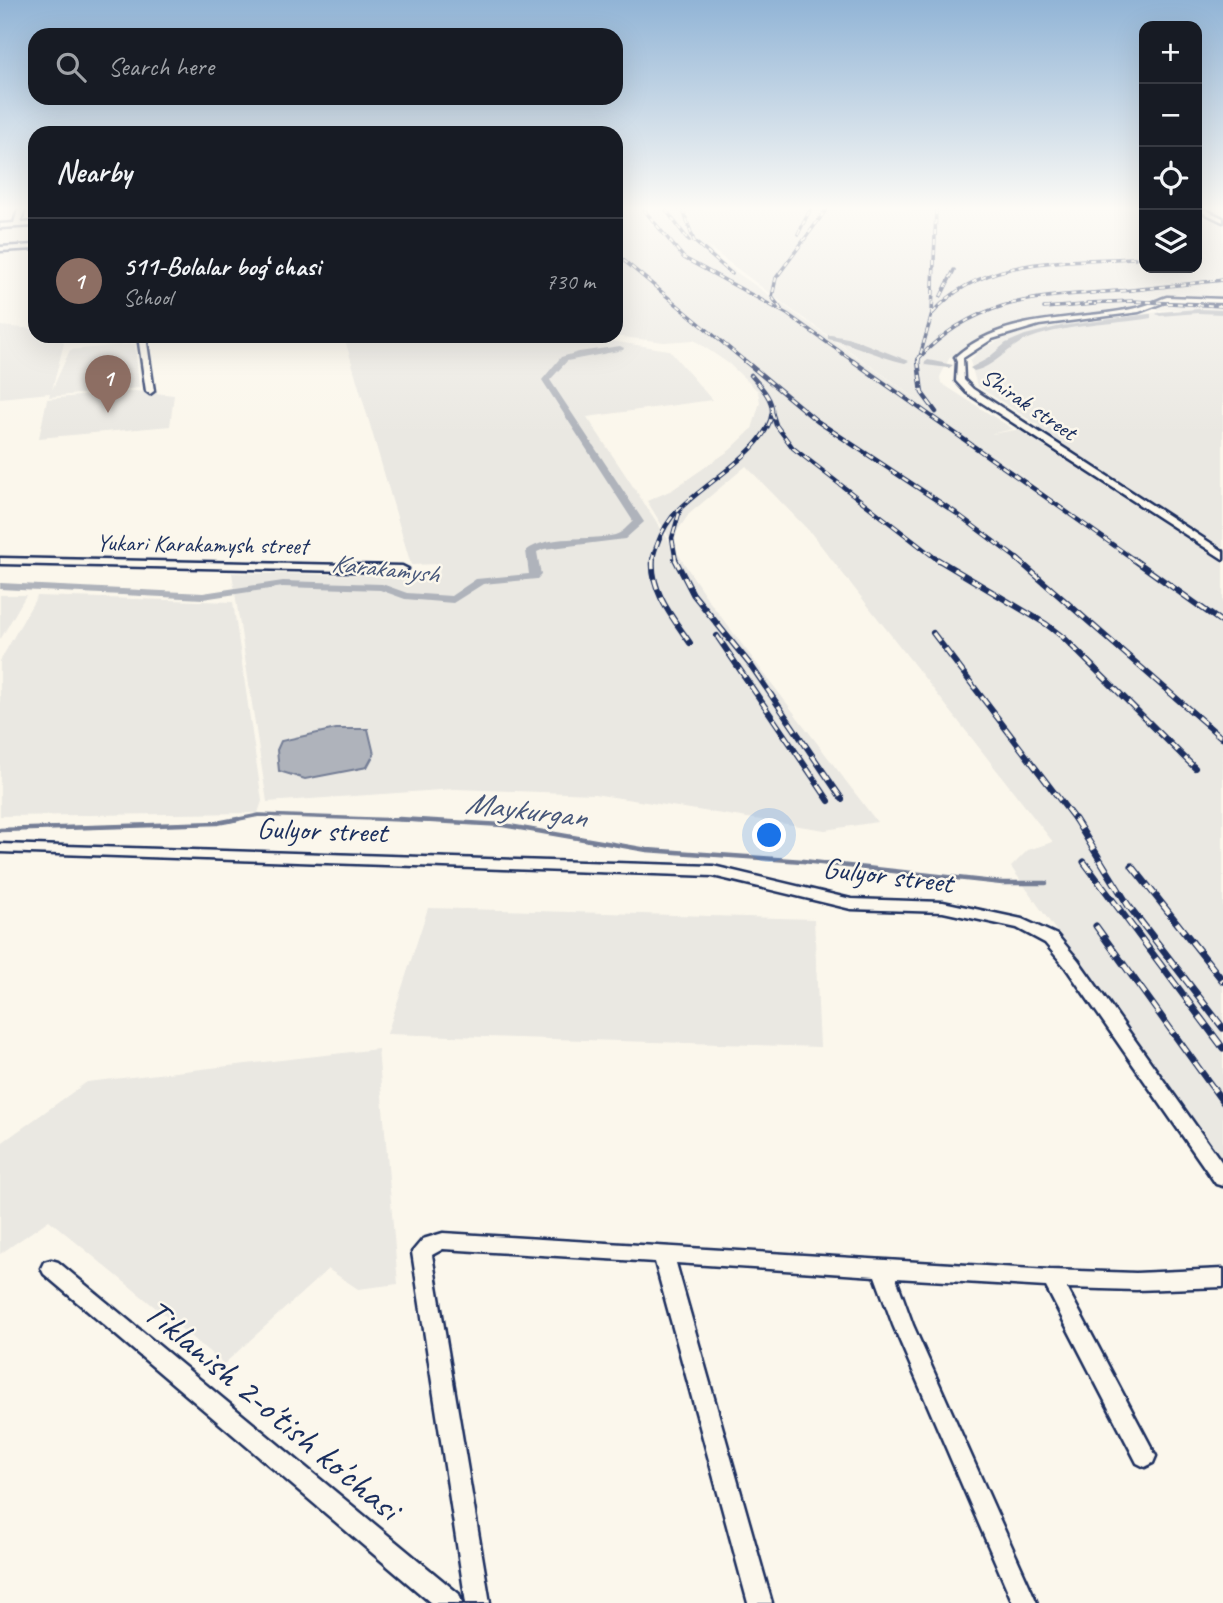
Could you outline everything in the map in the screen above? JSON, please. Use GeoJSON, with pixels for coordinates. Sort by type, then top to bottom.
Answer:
{"type":"FeatureCollection","features":[{"type":"Feature","properties":{"kind":"street","name":"Shirak street"},"geometry":{"type":"LineString","coordinates":[[1223,302],[1167,299],[1139,310],[1038,323],[989,337],[959,357],[960,381],[964,386],[1223,556]]}},
{"type":"Feature","properties":{"kind":"street"},"geometry":{"type":"LineString","coordinates":[[143,343],[150,391]]}},
{"type":"Feature","properties":{"kind":"street","name":"Yukari Karakamysh street"},"geometry":{"type":"LineString","coordinates":[[0,561],[402,569]]}},
{"type":"Feature","properties":{"kind":"street","name":"Gulyor street"},"geometry":{"type":"LineString","coordinates":[[0,848],[713,871],[851,904],[943,907],[1022,924],[1051,939],[1072,964],[1223,1179]]}},
{"type":"Feature","properties":{"kind":"street"},"geometry":{"type":"LineString","coordinates":[[478,1603],[422,1252],[430,1245],[443,1241],[663,1253],[1053,1281],[1175,1282],[1223,1278]]}},
{"type":"Feature","properties":{"kind":"street"},"geometry":{"type":"LineString","coordinates":[[663,1253],[760,1603]]}},
{"type":"Feature","properties":{"kind":"street","name":"Tiklanish 2-o'tish ko'chasi"},"geometry":{"type":"LineString","coordinates":[[51,1268],[450,1603]]}},
{"type":"Feature","properties":{"kind":"street"},"geometry":{"type":"LineString","coordinates":[[882,1268],[903,1325],[1025,1603]]}},
{"type":"Feature","properties":{"kind":"street"},"geometry":{"type":"LineString","coordinates":[[1053,1281],[1145,1456]]}},
{"type":"Feature","properties":{"kind":"shaded area"},"geometry":{"type":"Polygon","coordinates":[[[623,285],[754,285],[964,432],[758,285],[1223,285],[1223,299],[1162,297],[1142,306],[1022,322],[978,338],[950,357],[940,377],[941,383],[1013,429],[991,434],[1039,426],[977,386],[970,361],[980,349],[1024,330],[1181,309],[1153,310],[1177,301],[1223,305],[1223,313],[1214,312],[1223,314],[1223,625],[970,437],[1223,627],[1223,1167],[1011,867],[1028,850],[1053,842],[811,533],[746,466],[689,514],[671,540],[647,501],[672,490],[730,450],[752,429],[760,402],[758,391],[728,363],[694,340],[664,342],[623,337],[623,285]]]}},
{"type":"Feature","properties":{"kind":"shaded area"},"geometry":{"type":"Polygon","coordinates":[[[0,326],[28,328],[28,343],[64,343],[52,390],[70,350],[135,344],[139,388],[49,397],[50,393],[0,398],[0,326]]]}},
{"type":"Feature","properties":{"kind":"shaded area"},"geometry":{"type":"Polygon","coordinates":[[[346,343],[623,343],[669,350],[712,400],[587,417],[709,601],[877,822],[825,830],[594,794],[455,789],[267,802],[232,573],[439,576],[440,564],[411,565],[346,343]]]}},
{"type":"Feature","properties":{"kind":"shaded area"},"geometry":{"type":"Polygon","coordinates":[[[135,391],[174,395],[170,426],[39,438],[47,399],[135,391]]]}},
{"type":"Feature","properties":{"kind":"shaded area"},"geometry":{"type":"Polygon","coordinates":[[[0,595],[26,595],[0,640],[0,595]]]}},
{"type":"Feature","properties":{"kind":"shaded area"},"geometry":{"type":"Polygon","coordinates":[[[37,596],[233,602],[262,801],[258,813],[0,816],[0,661],[37,596]]]}},
{"type":"Feature","properties":{"kind":"shaded area"},"geometry":{"type":"Polygon","coordinates":[[[336,729],[368,729],[374,754],[367,767],[305,779],[279,771],[277,750],[281,741],[336,729]]]}},
{"type":"Feature","properties":{"kind":"shaded area"},"geometry":{"type":"Polygon","coordinates":[[[428,908],[814,919],[820,1047],[387,1034],[428,908]]]}},
{"type":"Feature","properties":{"kind":"shaded area"},"geometry":{"type":"Polygon","coordinates":[[[378,1049],[398,1284],[358,1289],[328,1269],[224,1364],[49,1220],[0,1254],[0,1144],[87,1082],[378,1049]]]}},
{"type":"Feature","properties":{"kind":"waterway","name":"Karakamysh"},"geometry":{"type":"LineString","coordinates":[[1160,314],[1223,312]]}},
{"type":"Feature","properties":{"kind":"waterway","name":"Karakamysh"},"geometry":{"type":"LineString","coordinates":[[974,368],[980,367],[1009,345],[1028,336],[1061,328],[1148,316]]}},
{"type":"Feature","properties":{"kind":"waterway","name":"Karakamysh"},"geometry":{"type":"LineString","coordinates":[[831,337],[850,340],[905,361]]}},
{"type":"Feature","properties":{"kind":"waterway","name":"Karakamysh"},"geometry":{"type":"LineString","coordinates":[[0,586],[203,596],[283,584],[382,587],[405,596],[453,600],[480,581],[533,577],[535,575],[531,551],[542,546],[621,537],[639,522],[546,380],[564,359],[620,348]]}},
{"type":"Feature","properties":{"kind":"waterway","name":"Karakamysh"},"geometry":{"type":"LineString","coordinates":[[928,363],[949,365]]}},
{"type":"Feature","properties":{"kind":"waterway","name":"Maykurgan"},"geometry":{"type":"LineString","coordinates":[[229,821],[259,815],[429,821]]}},
{"type":"Feature","properties":{"kind":"waterway","name":"Maykurgan"},"geometry":{"type":"LineString","coordinates":[[0,830],[217,823],[238,819]]}},
{"type":"Feature","properties":{"kind":"waterway","name":"Maykurgan"},"geometry":{"type":"LineString","coordinates":[[399,819],[503,825],[647,850],[803,861],[1002,883],[1046,883]]}},
{"type":"Feature","properties":{"kind":"railway"},"geometry":{"type":"LineString","coordinates":[[653,285],[747,363]]}},
{"type":"Feature","properties":{"kind":"railway"},"geometry":{"type":"LineString","coordinates":[[733,285],[787,314],[856,363]]}},
{"type":"Feature","properties":{"kind":"railway"},"geometry":{"type":"LineString","coordinates":[[775,285],[772,297],[781,309]]}},
{"type":"Feature","properties":{"kind":"railway"},"geometry":{"type":"LineString","coordinates":[[920,357],[932,314],[933,285]]}},
{"type":"Feature","properties":{"kind":"railway"},"geometry":{"type":"LineString","coordinates":[[941,296],[947,285]]}},
{"type":"Feature","properties":{"kind":"railway"},"geometry":{"type":"LineString","coordinates":[[933,313],[953,294],[969,285]]}},
{"type":"Feature","properties":{"kind":"railway"},"geometry":{"type":"LineString","coordinates":[[920,357],[941,337],[966,321],[1017,302],[1072,294],[1179,285]]}},
{"type":"Feature","properties":{"kind":"railway"},"geometry":{"type":"LineString","coordinates":[[1087,303],[1132,301],[1223,306]]}},
{"type":"Feature","properties":{"kind":"railway"},"geometry":{"type":"LineString","coordinates":[[1044,308],[1096,304]]}},
{"type":"Feature","properties":{"kind":"railway"},"geometry":{"type":"LineString","coordinates":[[918,362],[920,357]]}},
{"type":"Feature","properties":{"kind":"railway"},"geometry":{"type":"LineString","coordinates":[[745,361],[817,421],[956,513],[1020,561]]}},
{"type":"Feature","properties":{"kind":"railway"},"geometry":{"type":"LineString","coordinates":[[853,361],[1136,561]]}},
{"type":"Feature","properties":{"kind":"railway"},"geometry":{"type":"LineString","coordinates":[[918,362],[922,393],[936,412]]}},
{"type":"Feature","properties":{"kind":"railway"},"geometry":{"type":"LineString","coordinates":[[751,375],[765,392],[772,412]]}},
{"type":"Feature","properties":{"kind":"railway"},"geometry":{"type":"LineString","coordinates":[[652,561],[659,538],[672,517],[745,455],[768,427],[772,412]]}},
{"type":"Feature","properties":{"kind":"railway"},"geometry":{"type":"LineString","coordinates":[[772,412],[776,425],[793,448],[939,561]]}},
{"type":"Feature","properties":{"kind":"railway"},"geometry":{"type":"LineString","coordinates":[[676,561],[672,538],[680,510]]}},
{"type":"Feature","properties":{"kind":"railway"},"geometry":{"type":"LineString","coordinates":[[653,559],[659,593],[690,643]]}},
{"type":"Feature","properties":{"kind":"railway"},"geometry":{"type":"LineString","coordinates":[[937,559],[1046,624],[1064,638],[1195,768]]}},
{"type":"Feature","properties":{"kind":"railway"},"geometry":{"type":"LineString","coordinates":[[1017,559],[1223,739]]}},
{"type":"Feature","properties":{"kind":"railway"},"geometry":{"type":"LineString","coordinates":[[1133,559],[1223,623]]}},
{"type":"Feature","properties":{"kind":"railway"},"geometry":{"type":"LineString","coordinates":[[676,561],[693,594],[752,667],[842,799]]}},
{"type":"Feature","properties":{"kind":"railway"},"geometry":{"type":"LineString","coordinates":[[933,633],[1076,821]]}},
{"type":"Feature","properties":{"kind":"railway"},"geometry":{"type":"LineString","coordinates":[[717,636],[829,801]]}},
{"type":"Feature","properties":{"kind":"railway"},"geometry":{"type":"LineString","coordinates":[[1075,819],[1128,905],[1223,1028]]}},
{"type":"Feature","properties":{"kind":"railway"},"geometry":{"type":"LineString","coordinates":[[1084,862],[1223,1048]]}},
{"type":"Feature","properties":{"kind":"railway"},"geometry":{"type":"LineString","coordinates":[[1132,866],[1223,981]]}},
{"type":"Feature","properties":{"kind":"railway"},"geometry":{"type":"LineString","coordinates":[[1096,926],[1223,1102]]}},
{"type":"Feature","properties":{"kind":"place","name":"511-Bolalar bogʻchasi"},"geometry":{"type":"Point","coordinates":[108,413]}}]}
